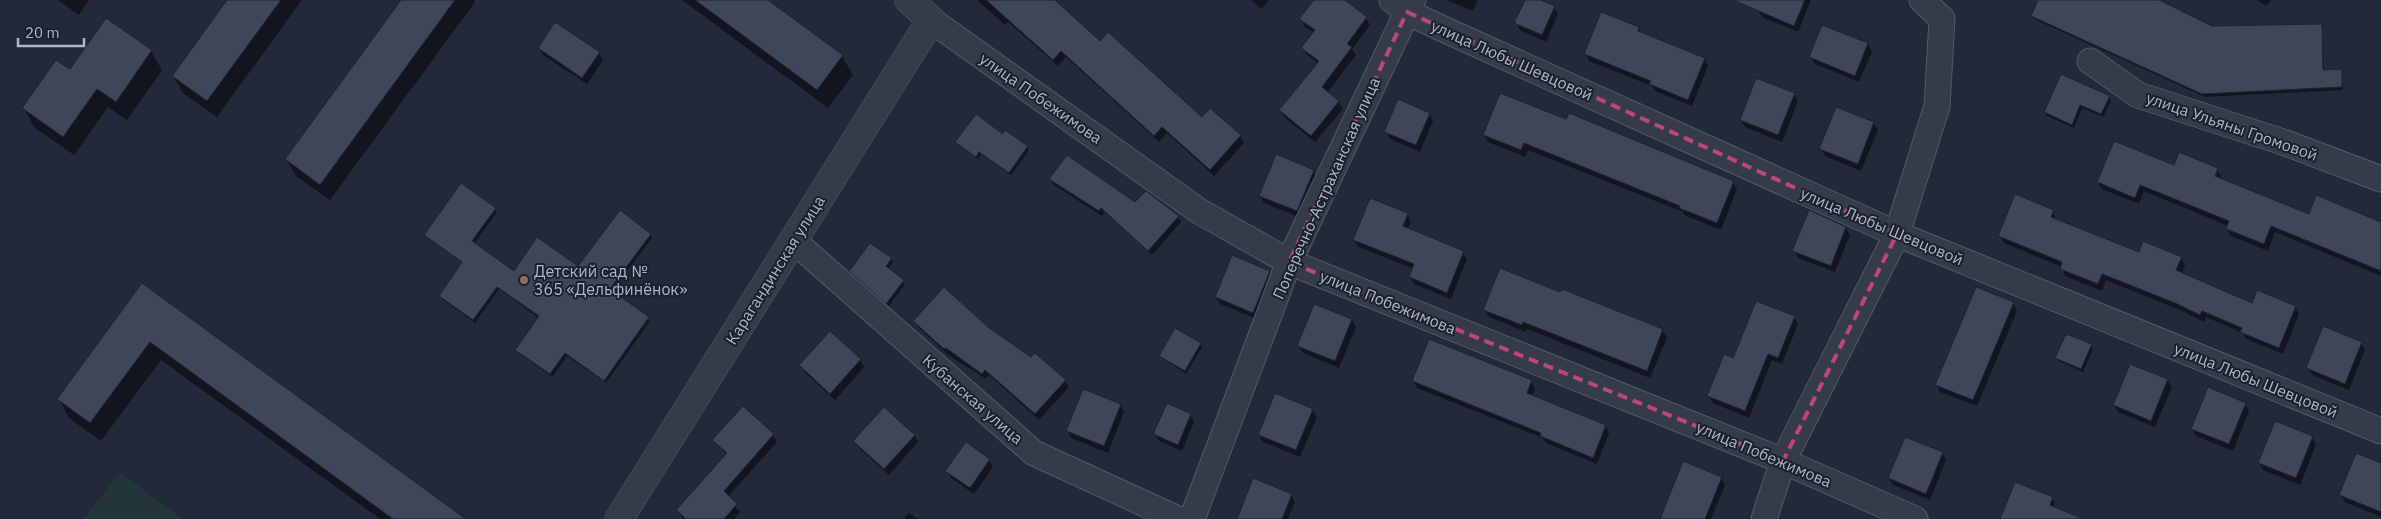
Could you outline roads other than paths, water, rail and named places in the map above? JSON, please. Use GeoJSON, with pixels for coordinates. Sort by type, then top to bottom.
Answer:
{"type":"FeatureCollection","features":[{"type":"Feature","properties":{"kind":"street","name":"улица Побежимова"},"geometry":{"type":"LineString","coordinates":[[909,0],[931,20],[1199,211],[1289,262],[1783,461],[1915,519]]}},
{"type":"Feature","properties":{"kind":"street"},"geometry":{"type":"LineString","coordinates":[[1764,519],[1783,461],[1896,234],[1937,106],[1942,19],[1922,0]]}},
{"type":"Feature","properties":{"kind":"street","name":"улица Любы Шевцовой"},"geometry":{"type":"LineString","coordinates":[[1404,4],[1896,234],[2381,431]]}},
{"type":"Feature","properties":{"kind":"street","name":"Поперечно-Астраханская улица"},"geometry":{"type":"LineString","coordinates":[[1192,519],[1289,262],[1404,4]]}},
{"type":"Feature","properties":{"kind":"street","name":"Карагандинская улица"},"geometry":{"type":"LineString","coordinates":[[619,519],[931,20]]}},
{"type":"Feature","properties":{"kind":"street","name":"улица Ульяны Громовой"},"geometry":{"type":"LineString","coordinates":[[2090,61],[2138,95],[2283,142],[2381,178]]}},
{"type":"Feature","properties":{"kind":"street","name":"Кубанская улица"},"geometry":{"type":"LineString","coordinates":[[794,241],[1034,453],[1178,519]]}},
{"type":"Feature","properties":{"kind":"place","name":"Детский сад № 365 «Дельфинёнок»"},"geometry":{"type":"Point","coordinates":[524,280]}}]}
